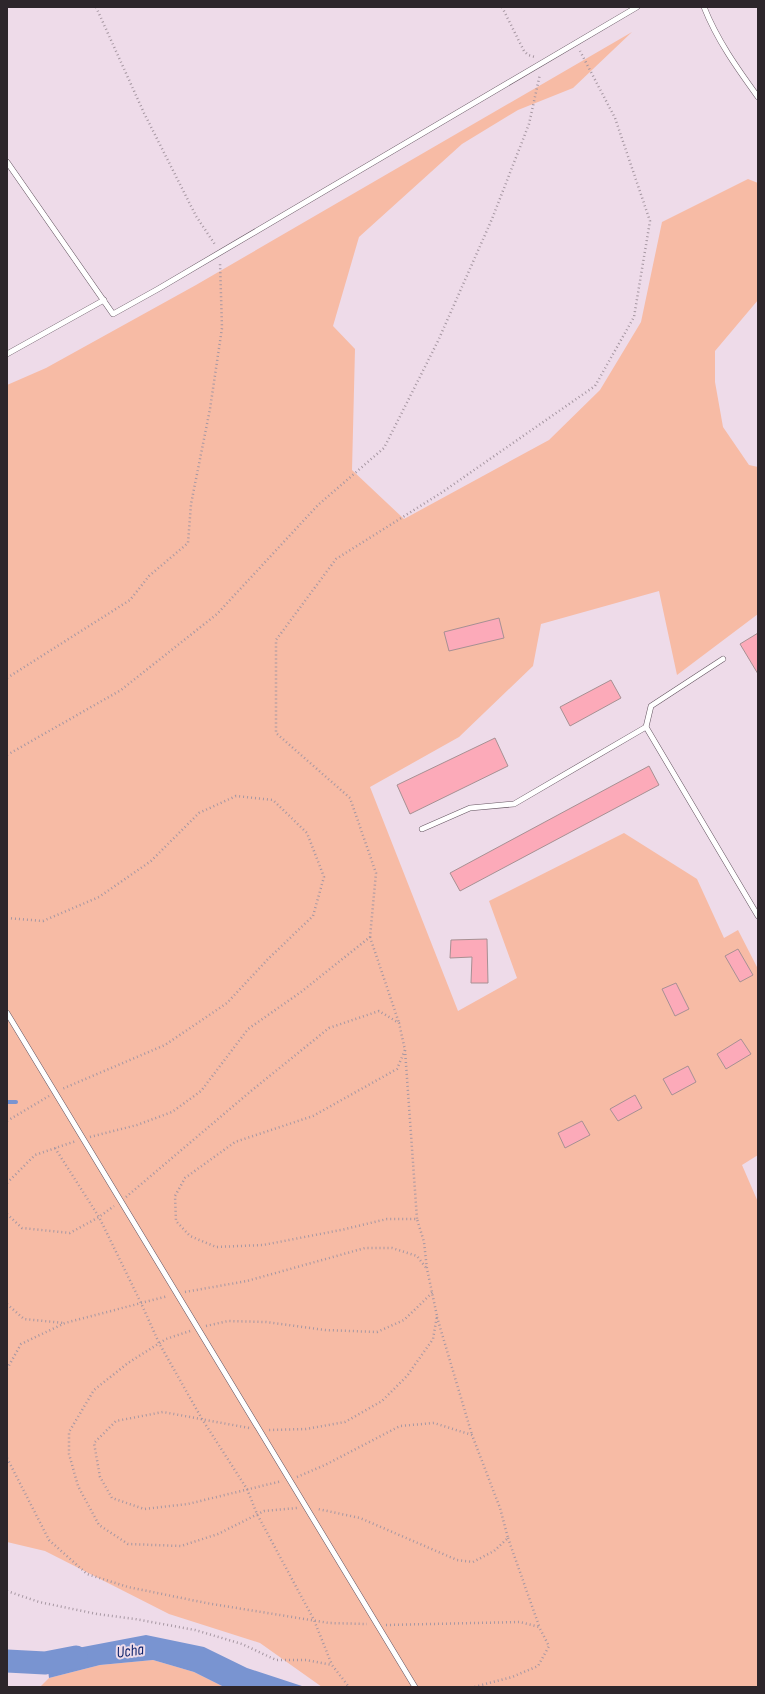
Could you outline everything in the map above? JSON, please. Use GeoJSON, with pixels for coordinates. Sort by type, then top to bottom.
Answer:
{"type":"FeatureCollection","features":[{"type":"Feature","properties":{"kind":"lane"},"geometry":{"type":"LineString","coordinates":[[7,162],[113,314],[637,7]]}},
{"type":"Feature","properties":{"kind":"lane"},"geometry":{"type":"LineString","coordinates":[[704,7],[712,29],[738,70],[758,97]]}},
{"type":"Feature","properties":{"kind":"lane"},"geometry":{"type":"LineString","coordinates":[[7,354],[104,300]]}},
{"type":"Feature","properties":{"kind":"lane"},"geometry":{"type":"LineString","coordinates":[[723,659],[651,706],[646,727],[758,916]]}},
{"type":"Feature","properties":{"kind":"lane"},"geometry":{"type":"LineString","coordinates":[[422,830],[470,808],[514,804],[646,727]]}},
{"type":"Feature","properties":{"kind":"lane"},"geometry":{"type":"LineString","coordinates":[[7,1013],[415,1687]]}},
{"type":"Feature","properties":{"kind":"path"},"geometry":{"type":"LineString","coordinates":[[7,678],[130,600],[149,576],[188,543],[191,504],[210,409],[222,328],[220,252],[196,216],[144,113],[96,7]]}},
{"type":"Feature","properties":{"kind":"path"},"geometry":{"type":"LineString","coordinates":[[502,7],[524,51],[534,58],[538,57]]}},
{"type":"Feature","properties":{"kind":"path"},"geometry":{"type":"LineString","coordinates":[[474,1687],[512,1677],[538,1666],[549,1646],[539,1627],[508,1538],[500,1508],[472,1435],[437,1316],[427,1269],[424,1242],[417,1219],[405,1050],[399,1023],[370,937],[376,873],[350,798],[276,733],[276,640],[336,559],[441,493],[595,386],[634,317],[650,221],[615,118],[576,43]]}},
{"type":"Feature","properties":{"kind":"path"},"geometry":{"type":"LineString","coordinates":[[7,755],[120,690],[217,614],[318,505],[384,448],[438,340],[492,219],[529,124],[537,88]]}},
{"type":"Feature","properties":{"kind":"path"},"geometry":{"type":"LineString","coordinates":[[7,918],[42,921],[99,897],[150,861],[199,813],[236,796],[273,800],[307,833],[324,877],[313,916],[226,1003],[165,1045],[89,1076],[55,1092],[7,1121]]}},
{"type":"Feature","properties":{"kind":"path"},"geometry":{"type":"LineString","coordinates":[[7,1183],[35,1155],[83,1139],[137,1125],[172,1112],[201,1091],[248,1029],[301,992],[370,937]]}},
{"type":"Feature","properties":{"kind":"path"},"geometry":{"type":"LineString","coordinates":[[7,1214],[22,1228],[70,1233],[99,1217],[121,1201],[245,1096],[329,1028],[379,1011],[399,1023]]}},
{"type":"Feature","properties":{"kind":"path"},"geometry":{"type":"LineString","coordinates":[[405,1050],[397,1069],[313,1116],[235,1142],[185,1178],[175,1196],[176,1221],[190,1236],[216,1247],[263,1245],[341,1230],[387,1219],[417,1219]]}},
{"type":"Feature","properties":{"kind":"path"},"geometry":{"type":"LineString","coordinates":[[56,1148],[99,1217],[159,1343],[202,1419],[247,1489],[257,1514],[314,1620],[332,1664],[349,1687]]}},
{"type":"Feature","properties":{"kind":"path"},"geometry":{"type":"LineString","coordinates":[[7,1369],[22,1344],[65,1323],[177,1293],[247,1281],[365,1248],[392,1248],[417,1256],[427,1269]]}},
{"type":"Feature","properties":{"kind":"path"},"geometry":{"type":"LineString","coordinates":[[433,1292],[404,1320],[377,1332],[325,1330],[266,1322],[228,1321],[198,1328],[166,1339],[128,1363],[94,1390],[70,1432],[69,1454],[78,1486],[99,1525],[128,1544],[181,1546],[218,1534],[264,1511],[306,1507],[360,1518],[457,1560],[473,1562],[494,1551],[508,1538]]}},
{"type":"Feature","properties":{"kind":"path"},"geometry":{"type":"LineString","coordinates":[[7,1304],[24,1319],[65,1323]]}},
{"type":"Feature","properties":{"kind":"path"},"geometry":{"type":"LineString","coordinates":[[437,1316],[433,1339],[407,1376],[382,1401],[345,1422],[306,1429],[292,1428],[260,1430],[163,1412],[116,1421],[94,1443],[100,1477],[112,1498],[144,1509],[188,1504],[290,1480],[325,1465],[400,1426],[434,1423],[472,1435]]}},
{"type":"Feature","properties":{"kind":"path"},"geometry":{"type":"LineString","coordinates":[[7,1458],[49,1540],[87,1574],[128,1587],[199,1602],[329,1623],[378,1625],[520,1622],[539,1627]]}},
{"type":"Feature","properties":{"kind":"path"},"geometry":{"type":"LineString","coordinates":[[7,1591],[39,1602],[97,1614],[195,1630],[242,1644],[276,1660],[306,1660],[332,1664]]}},
{"type":"Feature","properties":{"kind":"shaded area"},"geometry":{"type":"Polygon","coordinates":[[[632,32],[573,88],[518,110],[462,144],[359,237],[333,326],[355,349],[352,470],[404,519],[549,440],[600,390],[641,322],[662,222],[748,179],[758,183],[758,300],[715,351],[715,382],[723,427],[749,465],[758,467],[758,614],[677,675],[659,591],[541,624],[533,666],[459,737],[370,787],[458,1011],[517,978],[489,901],[624,833],[697,879],[724,938],[738,930],[758,969],[758,1155],[742,1165],[758,1202],[758,1687],[322,1687],[260,1643],[169,1614],[45,1551],[7,1542],[7,385],[46,368],[196,285],[632,32]]]}},
{"type":"Feature","properties":{"kind":"shaded area"},"geometry":{"type":"Polygon","coordinates":[[[153,1660],[194,1672],[224,1687],[40,1687],[49,1678],[100,1665],[153,1660]]]}},
{"type":"Feature","properties":{"kind":"water"},"geometry":{"type":"Polygon","coordinates":[[[146,1635],[204,1647],[247,1668],[305,1687],[224,1687],[194,1672],[153,1660],[100,1665],[49,1678],[46,1654],[146,1635]]]}},
{"type":"Feature","properties":{"kind":"building"},"geometry":{"type":"Polygon","coordinates":[[[499,618],[504,638],[449,651],[444,632],[499,618]]]}},
{"type":"Feature","properties":{"kind":"building"},"geometry":{"type":"Polygon","coordinates":[[[758,633],[758,674],[740,644],[758,633]]]}},
{"type":"Feature","properties":{"kind":"building"},"geometry":{"type":"Polygon","coordinates":[[[611,680],[621,698],[570,726],[560,707],[611,680]]]}},
{"type":"Feature","properties":{"kind":"building"},"geometry":{"type":"Polygon","coordinates":[[[495,738],[508,766],[410,814],[397,785],[495,738]]]}},
{"type":"Feature","properties":{"kind":"building"},"geometry":{"type":"Polygon","coordinates":[[[649,766],[659,785],[460,891],[450,873],[649,766]]]}},
{"type":"Feature","properties":{"kind":"building"},"geometry":{"type":"Polygon","coordinates":[[[487,939],[488,983],[471,983],[472,957],[450,958],[451,940],[487,939]]]}},
{"type":"Feature","properties":{"kind":"building"},"geometry":{"type":"Polygon","coordinates":[[[738,949],[753,975],[740,982],[725,956],[738,949]]]}},
{"type":"Feature","properties":{"kind":"building"},"geometry":{"type":"Polygon","coordinates":[[[676,983],[689,1009],[675,1016],[662,989],[676,983]]]}},
{"type":"Feature","properties":{"kind":"building"},"geometry":{"type":"Polygon","coordinates":[[[741,1039],[751,1054],[726,1069],[717,1054],[741,1039]]]}},
{"type":"Feature","properties":{"kind":"building"},"geometry":{"type":"Polygon","coordinates":[[[688,1066],[696,1082],[672,1095],[663,1079],[688,1066]]]}},
{"type":"Feature","properties":{"kind":"building"},"geometry":{"type":"Polygon","coordinates":[[[635,1095],[642,1108],[618,1121],[610,1109],[635,1095]]]}},
{"type":"Feature","properties":{"kind":"building"},"geometry":{"type":"Polygon","coordinates":[[[582,1121],[590,1135],[565,1148],[558,1133],[582,1121]]]}},
{"type":"Feature","properties":{"kind":"waterway"},"geometry":{"type":"LineString","coordinates":[[7,1102],[16,1102]]}},
{"type":"Feature","properties":{"kind":"waterway","name":"Ucha"},"geometry":{"type":"LineString","coordinates":[[7,1661],[45,1663],[76,1657]]}}]}
